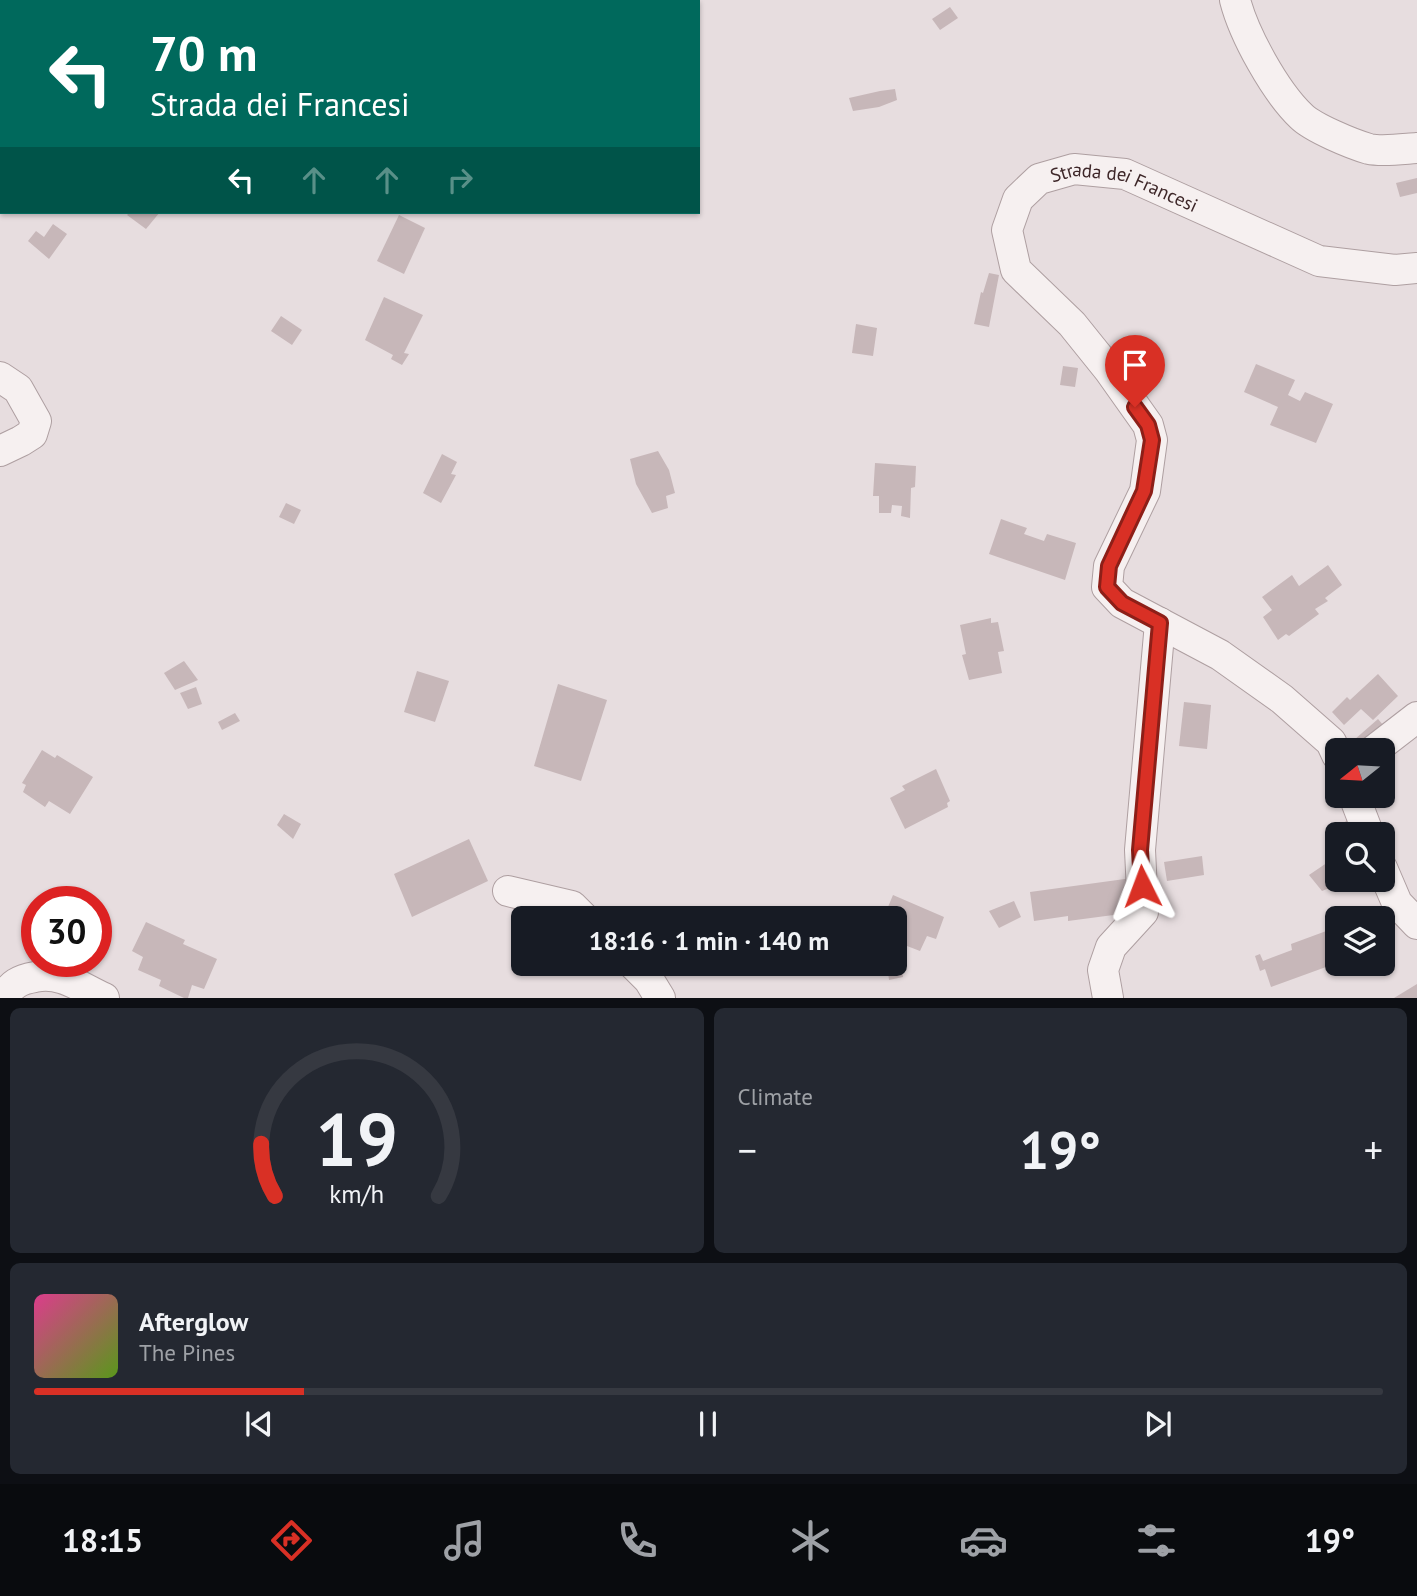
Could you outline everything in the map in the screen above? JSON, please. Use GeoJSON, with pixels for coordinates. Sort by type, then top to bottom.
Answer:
{"type":"FeatureCollection","features":[{"type":"Feature","properties":{"kind":"street"},"geometry":{"type":"LineString","coordinates":[[1235,0],[1238,14],[1270,79],[1302,118],[1371,150],[1417,148]]}},
{"type":"Feature","properties":{"kind":"street","name":"Strada dei Francesi"},"geometry":{"type":"LineString","coordinates":[[1326,738],[1282,699],[1220,654],[1122,603],[1107,587],[1109,566],[1144,491],[1152,440],[1148,425],[1072,324],[1016,270],[1007,230],[1018,199],[1039,180],[1074,169],[1125,174],[1319,261],[1395,270],[1417,268]]}},
{"type":"Feature","properties":{"kind":"street"},"geometry":{"type":"LineString","coordinates":[[0,377],[18,390],[36,421],[32,434],[0,452]]}},
{"type":"Feature","properties":{"kind":"street"},"geometry":{"type":"LineString","coordinates":[[1108,998],[1103,970],[1111,947],[1143,912],[1140,850],[1160,623]]}},
{"type":"Feature","properties":{"kind":"street"},"geometry":{"type":"LineString","coordinates":[[1390,738],[1417,717]]}},
{"type":"Feature","properties":{"kind":"street"},"geometry":{"type":"LineString","coordinates":[[508,891],[572,906]]}},
{"type":"Feature","properties":{"kind":"street"},"geometry":{"type":"LineString","coordinates":[[1392,892],[1397,903],[1417,924]]}},
{"type":"Feature","properties":{"kind":"street"},"geometry":{"type":"LineString","coordinates":[[2,998],[12,985],[23,979],[45,974],[60,976],[104,998]]}},
{"type":"Feature","properties":{"kind":"street"},"geometry":{"type":"LineString","coordinates":[[645,976],[660,998]]}},
{"type":"Feature","properties":{"kind":"building"},"geometry":{"type":"Polygon","coordinates":[[[950,7],[958,18],[940,30],[932,19],[950,7]]]}},
{"type":"Feature","properties":{"kind":"building"},"geometry":{"type":"Polygon","coordinates":[[[895,89],[897,100],[879,107],[853,111],[849,98],[895,89]]]}},
{"type":"Feature","properties":{"kind":"building"},"geometry":{"type":"Polygon","coordinates":[[[1417,178],[1417,193],[1400,197],[1396,183],[1417,178]]]}},
{"type":"Feature","properties":{"kind":"building"},"geometry":{"type":"Polygon","coordinates":[[[128,214],[158,214],[146,229],[128,214]]]}},
{"type":"Feature","properties":{"kind":"building"},"geometry":{"type":"Polygon","coordinates":[[[399,215],[425,228],[404,274],[377,261],[399,215]]]}},
{"type":"Feature","properties":{"kind":"building"},"geometry":{"type":"Polygon","coordinates":[[[53,224],[67,234],[49,259],[28,241],[36,231],[44,237],[53,224]]]}},
{"type":"Feature","properties":{"kind":"building"},"geometry":{"type":"Polygon","coordinates":[[[989,273],[999,275],[989,327],[974,324],[981,292],[983,293],[989,273]]]}},
{"type":"Feature","properties":{"kind":"building"},"geometry":{"type":"Polygon","coordinates":[[[384,297],[423,315],[404,353],[409,354],[402,365],[391,359],[393,355],[365,340],[384,297]]]}},
{"type":"Feature","properties":{"kind":"building"},"geometry":{"type":"Polygon","coordinates":[[[281,316],[302,330],[292,345],[271,331],[281,316]]]}},
{"type":"Feature","properties":{"kind":"building"},"geometry":{"type":"Polygon","coordinates":[[[856,324],[877,328],[873,356],[852,353],[856,324]]]}},
{"type":"Feature","properties":{"kind":"building"},"geometry":{"type":"Polygon","coordinates":[[[1256,364],[1295,380],[1288,395],[1300,401],[1305,392],[1333,404],[1316,443],[1270,425],[1278,407],[1244,392],[1256,364]]]}},
{"type":"Feature","properties":{"kind":"building"},"geometry":{"type":"Polygon","coordinates":[[[1063,366],[1078,368],[1075,387],[1060,385],[1063,366]]]}},
{"type":"Feature","properties":{"kind":"building"},"geometry":{"type":"Polygon","coordinates":[[[658,451],[669,470],[675,493],[666,496],[668,508],[652,513],[636,484],[630,459],[658,451]]]}},
{"type":"Feature","properties":{"kind":"building"},"geometry":{"type":"Polygon","coordinates":[[[442,454],[457,462],[451,474],[456,475],[441,503],[423,493],[442,454]]]}},
{"type":"Feature","properties":{"kind":"building"},"geometry":{"type":"Polygon","coordinates":[[[875,463],[916,466],[915,487],[911,488],[910,518],[901,516],[902,506],[892,505],[891,513],[879,513],[879,496],[873,496],[875,463]]]}},
{"type":"Feature","properties":{"kind":"building"},"geometry":{"type":"Polygon","coordinates":[[[286,503],[301,510],[294,524],[279,517],[286,503]]]}},
{"type":"Feature","properties":{"kind":"building"},"geometry":{"type":"Polygon","coordinates":[[[1001,519],[1027,528],[1024,534],[1044,541],[1047,534],[1076,543],[1065,580],[989,554],[1001,519]]]}},
{"type":"Feature","properties":{"kind":"building"},"geometry":{"type":"Polygon","coordinates":[[[1328,565],[1342,585],[1325,598],[1328,601],[1315,609],[1319,614],[1289,636],[1286,634],[1278,640],[1263,617],[1272,610],[1262,597],[1292,575],[1299,586],[1328,565]]]}},
{"type":"Feature","properties":{"kind":"building"},"geometry":{"type":"Polygon","coordinates":[[[991,618],[991,623],[998,622],[1004,651],[998,652],[1002,673],[969,680],[962,655],[966,654],[960,625],[991,618]]]}},
{"type":"Feature","properties":{"kind":"building"},"geometry":{"type":"Polygon","coordinates":[[[184,661],[198,680],[175,690],[164,673],[184,661]]]}},
{"type":"Feature","properties":{"kind":"building"},"geometry":{"type":"Polygon","coordinates":[[[417,671],[449,681],[435,722],[404,712],[417,671]]]}},
{"type":"Feature","properties":{"kind":"building"},"geometry":{"type":"Polygon","coordinates":[[[1378,674],[1398,696],[1373,720],[1361,709],[1344,725],[1332,712],[1347,697],[1350,700],[1378,674]]]}},
{"type":"Feature","properties":{"kind":"building"},"geometry":{"type":"Polygon","coordinates":[[[558,684],[607,700],[581,781],[534,766],[558,684]]]}},
{"type":"Feature","properties":{"kind":"building"},"geometry":{"type":"Polygon","coordinates":[[[196,687],[202,704],[188,709],[180,693],[196,687]]]}},
{"type":"Feature","properties":{"kind":"building"},"geometry":{"type":"Polygon","coordinates":[[[1184,702],[1211,705],[1207,749],[1179,746],[1184,702]]]}},
{"type":"Feature","properties":{"kind":"building"},"geometry":{"type":"Polygon","coordinates":[[[235,713],[240,721],[222,730],[218,722],[235,713]]]}},
{"type":"Feature","properties":{"kind":"building"},"geometry":{"type":"Polygon","coordinates":[[[1378,719],[1389,732],[1381,738],[1356,738],[1378,719]]]}},
{"type":"Feature","properties":{"kind":"building"},"geometry":{"type":"Polygon","coordinates":[[[42,750],[55,758],[57,755],[93,777],[70,814],[49,801],[45,807],[23,792],[26,785],[22,783],[42,750]]]}},
{"type":"Feature","properties":{"kind":"building"},"geometry":{"type":"Polygon","coordinates":[[[936,769],[950,801],[947,803],[948,807],[905,829],[890,798],[905,790],[902,786],[936,769]]]}},
{"type":"Feature","properties":{"kind":"building"},"geometry":{"type":"Polygon","coordinates":[[[284,814],[301,824],[293,839],[277,825],[284,814]]]}},
{"type":"Feature","properties":{"kind":"building"},"geometry":{"type":"Polygon","coordinates":[[[469,839],[488,881],[412,917],[394,874],[469,839]]]}},
{"type":"Feature","properties":{"kind":"building"},"geometry":{"type":"Polygon","coordinates":[[[1202,856],[1204,875],[1167,881],[1164,862],[1202,856]]]}},
{"type":"Feature","properties":{"kind":"building"},"geometry":{"type":"Polygon","coordinates":[[[1325,864],[1325,890],[1322,891],[1309,875],[1325,864]]]}},
{"type":"Feature","properties":{"kind":"building"},"geometry":{"type":"Polygon","coordinates":[[[1132,878],[1136,912],[1068,921],[1068,916],[1034,921],[1030,892],[1132,878]]]}},
{"type":"Feature","properties":{"kind":"building"},"geometry":{"type":"Polygon","coordinates":[[[893,895],[944,917],[936,939],[927,936],[920,951],[907,946],[907,906],[888,906],[893,895]]]}},
{"type":"Feature","properties":{"kind":"building"},"geometry":{"type":"Polygon","coordinates":[[[1014,901],[1021,917],[999,928],[989,911],[1014,901]]]}},
{"type":"Feature","properties":{"kind":"building"},"geometry":{"type":"Polygon","coordinates":[[[146,922],[185,940],[183,944],[217,959],[204,989],[192,985],[188,998],[184,998],[159,986],[161,980],[138,970],[143,957],[132,951],[146,922]]]}},
{"type":"Feature","properties":{"kind":"building"},"geometry":{"type":"Polygon","coordinates":[[[1325,931],[1325,967],[1271,987],[1265,969],[1260,971],[1255,956],[1260,954],[1263,961],[1292,950],[1291,944],[1325,931]]]}},
{"type":"Feature","properties":{"kind":"building"},"geometry":{"type":"Polygon","coordinates":[[[888,976],[903,976],[903,977],[889,980],[888,976]]]}},
{"type":"Feature","properties":{"kind":"building"},"geometry":{"type":"Polygon","coordinates":[[[1417,984],[1417,998],[1394,998],[1417,984]]]}},
{"type":"Feature","properties":{"kind":"route"},"geometry":{"type":"LineString","coordinates":[[1135,407],[1148,425],[1152,440],[1144,491],[1109,566],[1107,587],[1122,603],[1160,623],[1140,850],[1142,886]]}}]}
